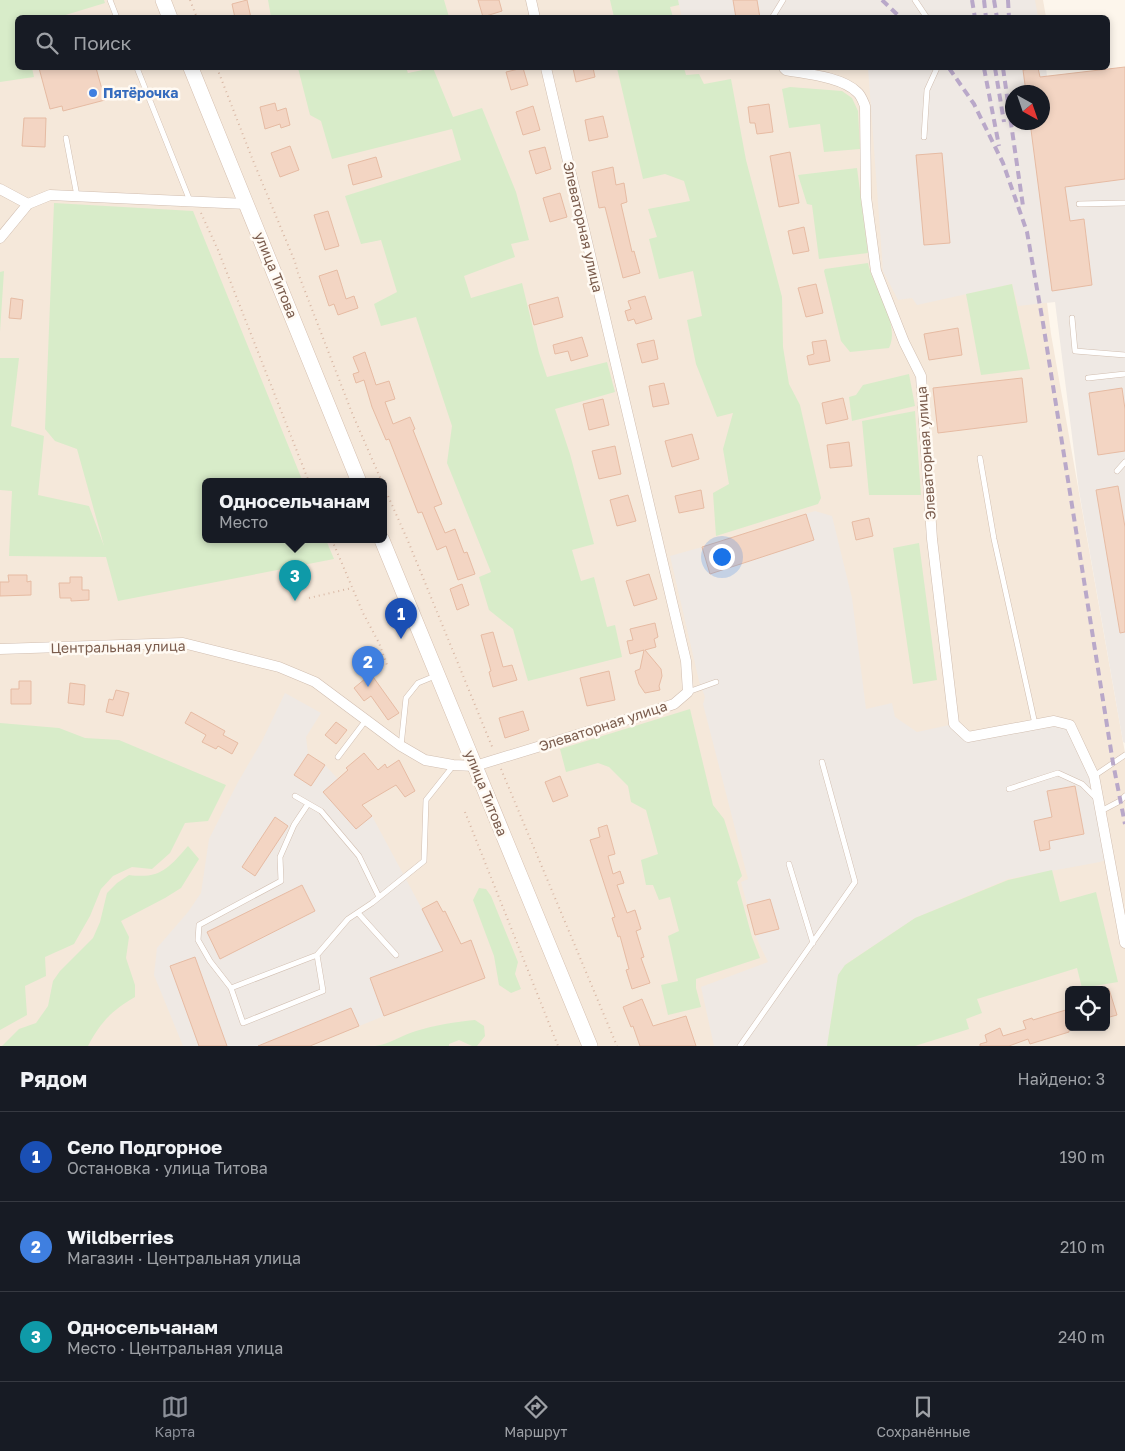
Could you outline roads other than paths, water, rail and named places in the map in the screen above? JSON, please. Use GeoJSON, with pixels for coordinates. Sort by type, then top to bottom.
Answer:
{"type":"FeatureCollection","features":[{"type":"Feature","properties":{"kind":"main road"},"geometry":{"type":"LineString","coordinates":[[163,0],[169,15]]}},
{"type":"Feature","properties":{"kind":"main road","name":"улица Титова"},"geometry":{"type":"LineString","coordinates":[[192,70],[357,478]]}},
{"type":"Feature","properties":{"kind":"main road","name":"улица Титова"},"geometry":{"type":"LineString","coordinates":[[383,543],[590,1046]]}},
{"type":"Feature","properties":{"kind":"street"},"geometry":{"type":"LineString","coordinates":[[531,0],[534,15]]}},
{"type":"Feature","properties":{"kind":"street","name":"Элеваторная улица"},"geometry":{"type":"LineString","coordinates":[[475,766],[674,704],[688,692],[686,661],[546,70]]}},
{"type":"Feature","properties":{"kind":"street","name":"Элеваторная улица"},"geometry":{"type":"LineString","coordinates":[[786,70],[848,85],[859,93],[865,106],[866,197],[876,271],[904,342],[921,376],[932,539],[954,724],[968,737],[1054,721],[1070,725],[1094,776]]}},
{"type":"Feature","properties":{"kind":"street"},"geometry":{"type":"LineString","coordinates":[[0,189],[28,204]]}},
{"type":"Feature","properties":{"kind":"street"},"geometry":{"type":"LineString","coordinates":[[0,238],[28,204],[50,195],[247,204]]}},
{"type":"Feature","properties":{"kind":"street","name":"Центральная улица"},"geometry":{"type":"LineString","coordinates":[[0,649],[183,643],[279,667],[315,682],[401,746],[425,760],[453,765],[475,766]]}},
{"type":"Feature","properties":{"kind":"street"},"geometry":{"type":"LineString","coordinates":[[1094,776],[1125,943]]}},
{"type":"Feature","properties":{"kind":"lane"},"geometry":{"type":"LineString","coordinates":[[110,0],[116,15]]}},
{"type":"Feature","properties":{"kind":"lane"},"geometry":{"type":"LineString","coordinates":[[774,15],[784,0]]}},
{"type":"Feature","properties":{"kind":"lane"},"geometry":{"type":"LineString","coordinates":[[915,0],[925,15]]}},
{"type":"Feature","properties":{"kind":"lane"},"geometry":{"type":"LineString","coordinates":[[138,70],[193,201]]}},
{"type":"Feature","properties":{"kind":"lane"},"geometry":{"type":"LineString","coordinates":[[924,137],[927,90],[935,70]]}},
{"type":"Feature","properties":{"kind":"lane"},"geometry":{"type":"LineString","coordinates":[[66,138],[77,196]]}},
{"type":"Feature","properties":{"kind":"lane"},"geometry":{"type":"LineString","coordinates":[[1079,204],[1125,203]]}},
{"type":"Feature","properties":{"kind":"lane"},"geometry":{"type":"LineString","coordinates":[[1072,318],[1075,351],[1125,355]]}},
{"type":"Feature","properties":{"kind":"lane"},"geometry":{"type":"LineString","coordinates":[[1088,378],[1125,374]]}},
{"type":"Feature","properties":{"kind":"lane"},"geometry":{"type":"LineString","coordinates":[[980,458],[994,539],[1035,724]]}},
{"type":"Feature","properties":{"kind":"lane"},"geometry":{"type":"LineString","coordinates":[[1117,472],[1125,462]]}},
{"type":"Feature","properties":{"kind":"lane"},"geometry":{"type":"LineString","coordinates":[[401,746],[406,698],[418,683],[438,675]]}},
{"type":"Feature","properties":{"kind":"lane"},"geometry":{"type":"LineString","coordinates":[[688,692],[716,682]]}},
{"type":"Feature","properties":{"kind":"lane"},"geometry":{"type":"LineString","coordinates":[[338,757],[366,720]]}},
{"type":"Feature","properties":{"kind":"lane"},"geometry":{"type":"LineString","coordinates":[[1094,776],[1125,754]]}},
{"type":"Feature","properties":{"kind":"lane"},"geometry":{"type":"LineString","coordinates":[[740,1046],[855,882],[822,762]]}},
{"type":"Feature","properties":{"kind":"lane"},"geometry":{"type":"LineString","coordinates":[[231,988],[317,955],[348,919],[379,897],[424,860],[426,800],[453,765]]}},
{"type":"Feature","properties":{"kind":"lane"},"geometry":{"type":"LineString","coordinates":[[1009,789],[1058,773],[1082,784],[1099,800]]}},
{"type":"Feature","properties":{"kind":"lane"},"geometry":{"type":"LineString","coordinates":[[295,796],[321,811],[359,856],[379,897]]}},
{"type":"Feature","properties":{"kind":"lane"},"geometry":{"type":"LineString","coordinates":[[1101,812],[1125,796]]}},
{"type":"Feature","properties":{"kind":"lane"},"geometry":{"type":"LineString","coordinates":[[308,804],[294,825],[280,857],[281,881],[199,925],[198,940],[210,961],[231,988],[243,1023],[323,991],[317,955]]}},
{"type":"Feature","properties":{"kind":"lane"},"geometry":{"type":"LineString","coordinates":[[789,864],[813,943]]}},
{"type":"Feature","properties":{"kind":"lane"},"geometry":{"type":"LineString","coordinates":[[358,913],[396,955]]}},
{"type":"Feature","properties":{"kind":"railway"},"geometry":{"type":"LineString","coordinates":[[882,0],[898,15]]}},
{"type":"Feature","properties":{"kind":"railway"},"geometry":{"type":"LineString","coordinates":[[972,0],[974,15]]}},
{"type":"Feature","properties":{"kind":"railway"},"geometry":{"type":"LineString","coordinates":[[984,0],[986,15]]}},
{"type":"Feature","properties":{"kind":"railway"},"geometry":{"type":"LineString","coordinates":[[994,0],[996,15]]}},
{"type":"Feature","properties":{"kind":"railway"},"geometry":{"type":"LineString","coordinates":[[1008,0],[1009,15]]}},
{"type":"Feature","properties":{"kind":"railway"},"geometry":{"type":"LineString","coordinates":[[950,70],[974,104],[1003,163],[1027,232],[1113,763],[1125,824]]}},
{"type":"Feature","properties":{"kind":"railway"},"geometry":{"type":"LineString","coordinates":[[984,70],[999,146]]}},
{"type":"Feature","properties":{"kind":"railway"},"geometry":{"type":"LineString","coordinates":[[995,70],[1004,122]]}},
{"type":"Feature","properties":{"kind":"railway"},"geometry":{"type":"LineString","coordinates":[[1003,70],[1023,206]]}},
{"type":"Feature","properties":{"kind":"place","name":"Пятёрочка"},"geometry":{"type":"Point","coordinates":[93,93]}},
{"type":"Feature","properties":{"kind":"place","name":"Односельчанам"},"geometry":{"type":"Point","coordinates":[295,601]}},
{"type":"Feature","properties":{"kind":"place","name":"Село Подгорное"},"geometry":{"type":"Point","coordinates":[401,639]}},
{"type":"Feature","properties":{"kind":"place","name":"Wildberries"},"geometry":{"type":"Point","coordinates":[368,687]}}]}
